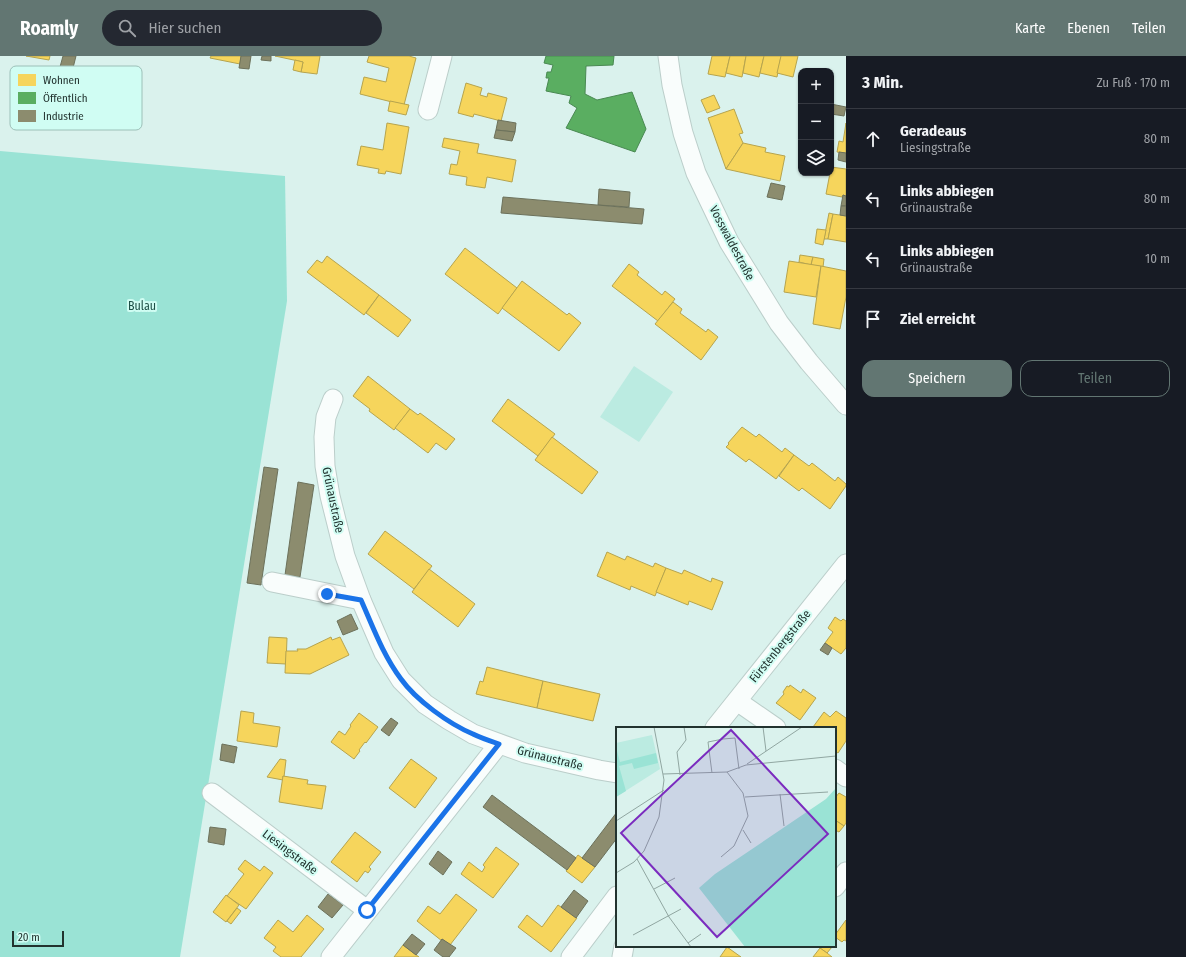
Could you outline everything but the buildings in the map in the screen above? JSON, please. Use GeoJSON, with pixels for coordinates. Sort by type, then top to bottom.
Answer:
{"type":"FeatureCollection","features":[{"type":"Feature","properties":{"kind":"street"},"geometry":{"type":"LineString","coordinates":[[428,110],[442,56]]}},
{"type":"Feature","properties":{"kind":"street","name":"Vosswaldestraße"},"geometry":{"type":"LineString","coordinates":[[668,56],[672,85],[683,133],[696,173],[729,242],[779,323],[809,362],[846,405]]}},
{"type":"Feature","properties":{"kind":"street","name":"Grünaustraße"},"geometry":{"type":"LineString","coordinates":[[333,399],[326,418],[324,437],[325,466],[330,496],[345,556],[361,600],[384,653],[401,680],[425,704],[473,734],[525,753],[616,773]]}},
{"type":"Feature","properties":{"kind":"street","name":"Fürstenbergstraße"},"geometry":{"type":"LineString","coordinates":[[716,727],[846,564]]}},
{"type":"Feature","properties":{"kind":"street"},"geometry":{"type":"LineString","coordinates":[[272,582],[361,600]]}},
{"type":"Feature","properties":{"kind":"street"},"geometry":{"type":"LineString","coordinates":[[737,701],[775,727]]}},
{"type":"Feature","properties":{"kind":"street"},"geometry":{"type":"LineString","coordinates":[[331,957],[499,744]]}},
{"type":"Feature","properties":{"kind":"street"},"geometry":{"type":"LineString","coordinates":[[836,770],[846,777]]}},
{"type":"Feature","properties":{"kind":"street","name":"Liesingstraße"},"geometry":{"type":"LineString","coordinates":[[212,793],[367,910]]}},
{"type":"Feature","properties":{"kind":"street"},"geometry":{"type":"LineString","coordinates":[[836,886],[846,872]]}},
{"type":"Feature","properties":{"kind":"street"},"geometry":{"type":"LineString","coordinates":[[571,957],[616,897]]}},
{"type":"Feature","properties":{"kind":"street"},"geometry":{"type":"LineString","coordinates":[[622,957],[624,947]]}},
{"type":"Feature","properties":{"kind":"green space","name":"Bulau"},"geometry":{"type":"Polygon","coordinates":[[[0,151],[285,176],[287,301],[180,957],[0,957],[0,151]]]}},
{"type":"Feature","properties":{"kind":"green space"},"geometry":{"type":"Polygon","coordinates":[[[634,366],[673,392],[639,442],[600,417],[634,366]]]}},
{"type":"Feature","properties":{"kind":"route"},"geometry":{"type":"LineString","coordinates":[[327,594],[361,600],[384,653],[401,680],[425,704],[473,734],[499,744],[367,910]]}}]}
